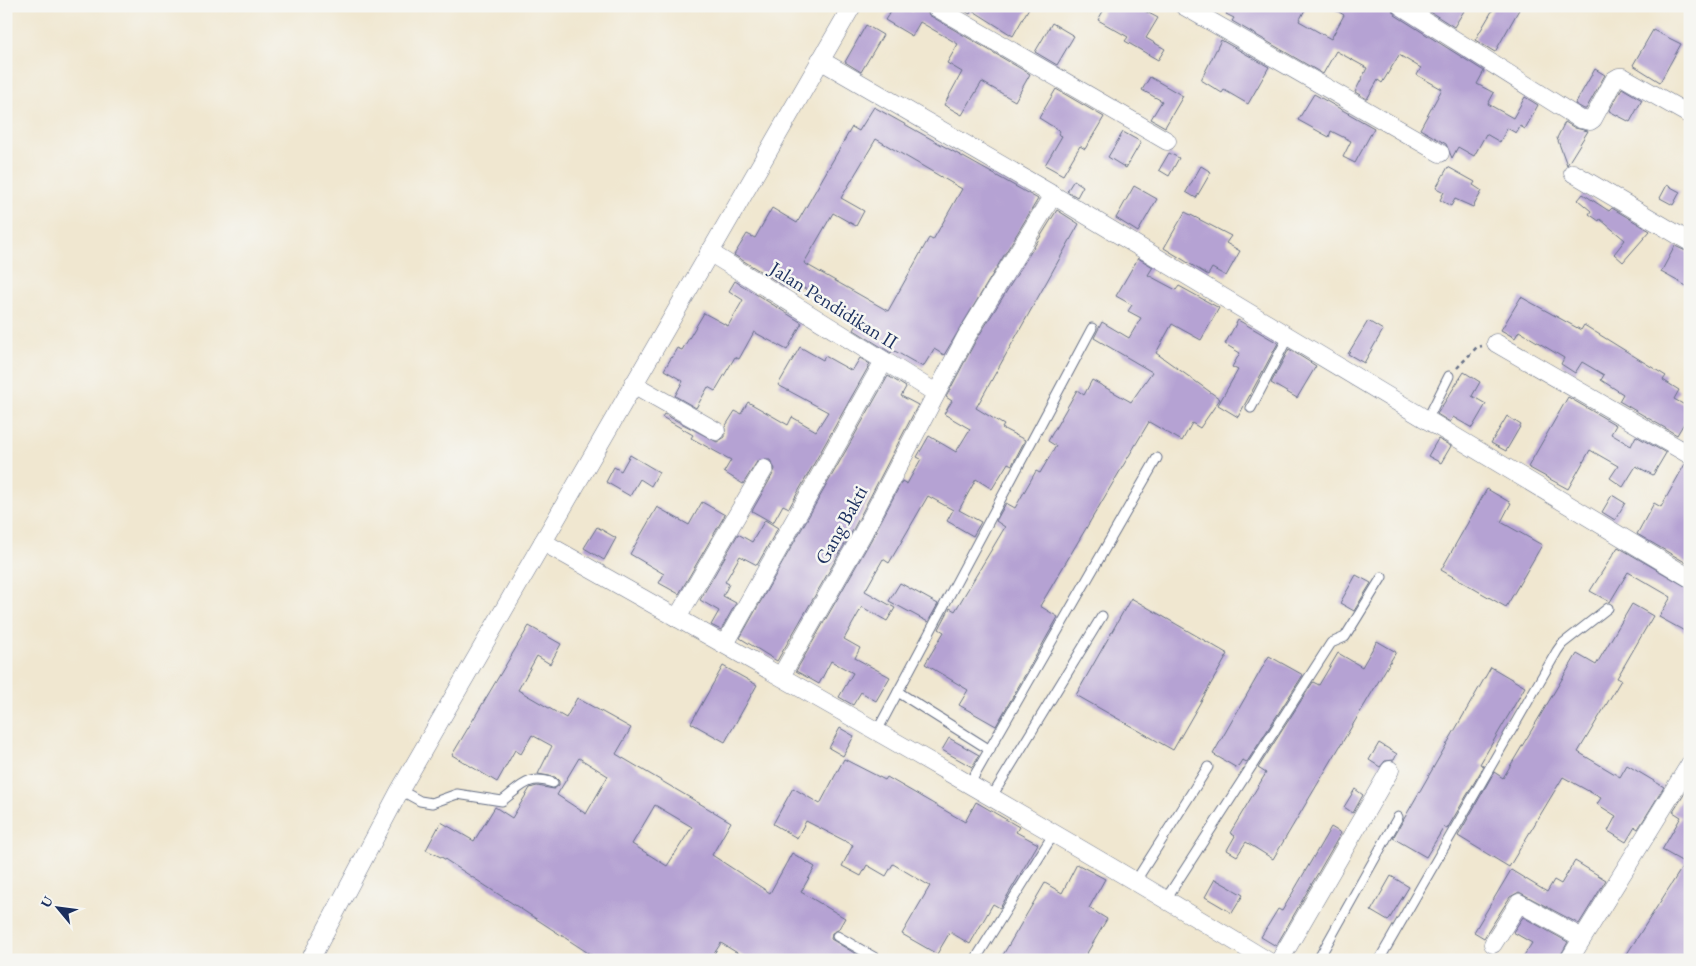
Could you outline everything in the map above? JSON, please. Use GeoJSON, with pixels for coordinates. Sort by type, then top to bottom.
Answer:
{"type":"FeatureCollection","features":[{"type":"Feature","properties":{"kind":"street"},"geometry":{"type":"LineString","coordinates":[[310,960],[400,790],[852,6]]}},
{"type":"Feature","properties":{"kind":"street"},"geometry":{"type":"LineString","coordinates":[[934,6],[1167,141]]}},
{"type":"Feature","properties":{"kind":"street"},"geometry":{"type":"LineString","coordinates":[[1184,6],[1440,153]]}},
{"type":"Feature","properties":{"kind":"street"},"geometry":{"type":"LineString","coordinates":[[1401,6],[1580,120],[1590,121],[1614,80],[1619,77],[1624,77],[1690,115]]}},
{"type":"Feature","properties":{"kind":"street"},"geometry":{"type":"LineString","coordinates":[[820,60],[1053,195],[1690,578]]}},
{"type":"Feature","properties":{"kind":"street"},"geometry":{"type":"LineString","coordinates":[[1573,172],[1690,242]]}},
{"type":"Feature","properties":{"kind":"street","name":"Gang Bakti"},"geometry":{"type":"LineString","coordinates":[[781,676],[862,534],[966,337],[1053,195]]}},
{"type":"Feature","properties":{"kind":"street","name":"Jalan Pendidikan II"},"geometry":{"type":"LineString","coordinates":[[709,252],[936,393]]}},
{"type":"Feature","properties":{"kind":"street"},"geometry":{"type":"LineString","coordinates":[[1496,343],[1690,455]]}},
{"type":"Feature","properties":{"kind":"street"},"geometry":{"type":"LineString","coordinates":[[725,644],[884,361]]}},
{"type":"Feature","properties":{"kind":"street"},"geometry":{"type":"LineString","coordinates":[[633,384],[716,431]]}},
{"type":"Feature","properties":{"kind":"street"},"geometry":{"type":"LineString","coordinates":[[677,618],[764,468]]}},
{"type":"Feature","properties":{"kind":"street"},"geometry":{"type":"LineString","coordinates":[[543,542],[781,676],[876,733],[1166,899],[1266,960]]}},
{"type":"Feature","properties":{"kind":"street"},"geometry":{"type":"LineString","coordinates":[[1569,960],[1690,764]]}},
{"type":"Feature","properties":{"kind":"street"},"geometry":{"type":"LineString","coordinates":[[1280,960],[1390,770]]}},
{"type":"Feature","properties":{"kind":"street"},"geometry":{"type":"LineString","coordinates":[[1493,944],[1519,903],[1582,938]]}},
{"type":"Feature","properties":{"kind":"lane"},"geometry":{"type":"LineString","coordinates":[[876,733],[1092,328]]}},
{"type":"Feature","properties":{"kind":"lane"},"geometry":{"type":"LineString","coordinates":[[1251,408],[1288,337]]}},
{"type":"Feature","properties":{"kind":"lane"},"geometry":{"type":"LineString","coordinates":[[1427,420],[1449,376]]}},
{"type":"Feature","properties":{"kind":"lane"},"geometry":{"type":"LineString","coordinates":[[969,785],[1157,458]]}},
{"type":"Feature","properties":{"kind":"lane"},"geometry":{"type":"LineString","coordinates":[[1166,899],[1331,643],[1345,636],[1382,576]]}},
{"type":"Feature","properties":{"kind":"lane"},"geometry":{"type":"LineString","coordinates":[[1379,960],[1557,651],[1562,644],[1608,608]]}},
{"type":"Feature","properties":{"kind":"lane"},"geometry":{"type":"LineString","coordinates":[[991,798],[1102,616]]}},
{"type":"Feature","properties":{"kind":"lane"},"geometry":{"type":"LineString","coordinates":[[898,692],[990,750]]}},
{"type":"Feature","properties":{"kind":"lane"},"geometry":{"type":"LineString","coordinates":[[1136,882],[1208,767]]}},
{"type":"Feature","properties":{"kind":"lane"},"geometry":{"type":"LineString","coordinates":[[400,790],[420,801],[432,802],[457,794],[502,801],[527,781],[542,779],[553,783]]}},
{"type":"Feature","properties":{"kind":"lane"},"geometry":{"type":"LineString","coordinates":[[1318,960],[1373,858],[1398,817]]}},
{"type":"Feature","properties":{"kind":"lane"},"geometry":{"type":"LineString","coordinates":[[975,960],[1053,835]]}},
{"type":"Feature","properties":{"kind":"lane"},"geometry":{"type":"LineString","coordinates":[[837,936],[879,960]]}},
{"type":"Feature","properties":{"kind":"path"},"geometry":{"type":"LineString","coordinates":[[1449,376],[1477,347],[1496,343]]}},
{"type":"Feature","properties":{"kind":"building"},"geometry":{"type":"Polygon","coordinates":[[[894,6],[902,6],[913,12],[916,6],[923,6],[929,15],[1030,74],[1015,101],[982,82],[962,115],[944,105],[962,72],[947,63],[958,44],[920,22],[912,36],[885,20],[894,6]]]}},
{"type":"Feature","properties":{"kind":"building"},"geometry":{"type":"Polygon","coordinates":[[[956,6],[1030,6],[1013,36],[972,10],[970,14],[956,6]]]}},
{"type":"Feature","properties":{"kind":"building"},"geometry":{"type":"Polygon","coordinates":[[[1106,6],[1145,6],[1143,10],[1158,18],[1146,38],[1165,49],[1158,60],[1125,41],[1128,37],[1098,20],[1106,6]]]}},
{"type":"Feature","properties":{"kind":"building"},"geometry":{"type":"Polygon","coordinates":[[[1231,6],[1307,6],[1299,21],[1331,39],[1344,15],[1329,6],[1390,6],[1395,15],[1484,71],[1477,84],[1494,93],[1488,104],[1513,118],[1525,97],[1538,105],[1525,129],[1520,126],[1516,133],[1507,128],[1500,142],[1486,134],[1474,156],[1458,147],[1452,158],[1446,144],[1420,129],[1442,89],[1417,75],[1421,68],[1399,55],[1382,83],[1378,80],[1367,99],[1355,92],[1367,68],[1336,51],[1323,74],[1232,21],[1234,18],[1226,14],[1231,6]]]}},
{"type":"Feature","properties":{"kind":"building"},"geometry":{"type":"Polygon","coordinates":[[[1421,6],[1467,6],[1454,27],[1421,6]]]}},
{"type":"Feature","properties":{"kind":"building"},"geometry":{"type":"Polygon","coordinates":[[[1495,6],[1521,6],[1495,52],[1475,40],[1495,6]]]}},
{"type":"Feature","properties":{"kind":"building"},"geometry":{"type":"Polygon","coordinates":[[[1052,23],[1074,36],[1057,65],[1035,52],[1052,23]]]}},
{"type":"Feature","properties":{"kind":"building"},"geometry":{"type":"Polygon","coordinates":[[[866,25],[883,35],[861,72],[845,62],[866,25]]]}},
{"type":"Feature","properties":{"kind":"building"},"geometry":{"type":"Polygon","coordinates":[[[1653,30],[1681,44],[1660,82],[1633,65],[1653,30]]]}},
{"type":"Feature","properties":{"kind":"building"},"geometry":{"type":"Polygon","coordinates":[[[1221,40],[1269,67],[1248,104],[1224,90],[1222,93],[1201,80],[1221,40]]]}},
{"type":"Feature","properties":{"kind":"building"},"geometry":{"type":"Polygon","coordinates":[[[1595,69],[1605,75],[1586,109],[1584,109],[1575,104],[1595,69]]]}},
{"type":"Feature","properties":{"kind":"building"},"geometry":{"type":"Polygon","coordinates":[[[1150,77],[1183,96],[1165,127],[1151,119],[1162,101],[1142,90],[1150,77]]]}},
{"type":"Feature","properties":{"kind":"building"},"geometry":{"type":"Polygon","coordinates":[[[1622,88],[1642,100],[1630,122],[1609,111],[1622,88]]]}},
{"type":"Feature","properties":{"kind":"building"},"geometry":{"type":"Polygon","coordinates":[[[1056,89],[1104,117],[1085,149],[1080,146],[1063,175],[1045,165],[1062,136],[1058,134],[1060,131],[1039,118],[1056,89]]]}},
{"type":"Feature","properties":{"kind":"building"},"geometry":{"type":"Polygon","coordinates":[[[1314,94],[1374,128],[1355,163],[1343,157],[1351,141],[1331,131],[1329,137],[1298,120],[1314,94]]]}},
{"type":"Feature","properties":{"kind":"building"},"geometry":{"type":"Polygon","coordinates":[[[874,107],[1038,199],[944,355],[934,349],[923,367],[893,350],[891,353],[854,330],[860,320],[788,279],[784,286],[734,255],[747,234],[755,238],[772,208],[797,223],[852,127],[859,131],[874,107]],[[876,139],[841,198],[864,211],[856,226],[833,213],[804,263],[888,311],[929,238],[933,240],[962,189],[876,139]]]}},
{"type":"Feature","properties":{"kind":"building"},"geometry":{"type":"Polygon","coordinates":[[[1565,122],[1575,128],[1588,131],[1567,165],[1557,138],[1565,122]]]}},
{"type":"Feature","properties":{"kind":"building"},"geometry":{"type":"Polygon","coordinates":[[[1123,132],[1141,142],[1126,168],[1108,157],[1123,132]]]}},
{"type":"Feature","properties":{"kind":"building"},"geometry":{"type":"Polygon","coordinates":[[[1169,153],[1179,158],[1169,176],[1159,170],[1169,153]]]}},
{"type":"Feature","properties":{"kind":"building"},"geometry":{"type":"Polygon","coordinates":[[[1201,166],[1211,172],[1196,198],[1186,192],[1201,166]]]}},
{"type":"Feature","properties":{"kind":"building"},"geometry":{"type":"Polygon","coordinates":[[[1448,167],[1475,182],[1473,185],[1482,191],[1473,207],[1455,199],[1451,206],[1440,200],[1444,192],[1436,188],[1448,167]]]}},
{"type":"Feature","properties":{"kind":"building"},"geometry":{"type":"Polygon","coordinates":[[[1074,180],[1083,186],[1077,197],[1067,191],[1074,180]]]}},
{"type":"Feature","properties":{"kind":"building"},"geometry":{"type":"Polygon","coordinates":[[[1667,185],[1680,192],[1673,205],[1660,198],[1667,185]]]}},
{"type":"Feature","properties":{"kind":"building"},"geometry":{"type":"Polygon","coordinates":[[[1134,186],[1157,199],[1138,232],[1116,218],[1134,186]]]}},
{"type":"Feature","properties":{"kind":"building"},"geometry":{"type":"Polygon","coordinates":[[[1583,194],[1609,211],[1612,208],[1650,231],[1623,262],[1614,254],[1625,240],[1600,219],[1599,221],[1589,214],[1591,211],[1578,200],[1583,194]]]}},
{"type":"Feature","properties":{"kind":"building"},"geometry":{"type":"Polygon","coordinates":[[[1057,210],[1079,224],[976,408],[1004,425],[1002,428],[1025,440],[1012,465],[1008,463],[992,489],[976,479],[959,510],[981,522],[973,536],[947,521],[953,510],[928,496],[889,563],[883,559],[865,591],[895,608],[887,621],[862,607],[844,639],[860,648],[855,658],[890,677],[876,701],[861,692],[853,705],[839,697],[853,673],[831,661],[819,684],[796,671],[871,540],[902,481],[907,484],[921,459],[917,457],[929,436],[956,452],[970,429],[944,414],[952,401],[946,397],[975,342],[1057,210]]]}},
{"type":"Feature","properties":{"kind":"building"},"geometry":{"type":"Polygon","coordinates":[[[1185,212],[1231,236],[1226,243],[1240,251],[1226,276],[1212,268],[1208,275],[1164,248],[1185,212]]]}},
{"type":"Feature","properties":{"kind":"building"},"geometry":{"type":"Polygon","coordinates":[[[1675,246],[1690,253],[1690,288],[1661,272],[1675,246]]]}},
{"type":"Feature","properties":{"kind":"building"},"geometry":{"type":"Polygon","coordinates":[[[1138,258],[1153,267],[1148,275],[1176,290],[1179,286],[1219,308],[1201,340],[1172,324],[1156,353],[1220,399],[1200,428],[1192,423],[1182,441],[1149,422],[1040,606],[1058,617],[996,726],[959,705],[968,690],[925,664],[944,632],[939,629],[950,608],[955,611],[1005,527],[996,521],[1006,503],[1015,508],[1036,471],[1040,473],[1056,446],[1048,441],[1077,390],[1084,395],[1092,380],[1131,402],[1152,372],[1094,338],[1102,322],[1129,338],[1141,318],[1128,311],[1132,305],[1116,296],[1138,258]]]}},
{"type":"Feature","properties":{"kind":"building"},"geometry":{"type":"Polygon","coordinates":[[[735,281],[802,323],[787,350],[754,332],[739,359],[735,357],[715,391],[708,387],[696,408],[675,396],[683,381],[664,370],[677,348],[682,350],[704,313],[728,326],[743,300],[729,291],[735,281]]]}},
{"type":"Feature","properties":{"kind":"building"},"geometry":{"type":"Polygon","coordinates":[[[1521,297],[1581,330],[1584,325],[1666,376],[1663,380],[1679,390],[1674,399],[1690,408],[1690,413],[1677,435],[1619,401],[1623,394],[1601,380],[1604,375],[1582,362],[1575,373],[1561,364],[1564,358],[1519,331],[1515,338],[1501,330],[1521,297]]]}},
{"type":"Feature","properties":{"kind":"building"},"geometry":{"type":"Polygon","coordinates":[[[1238,320],[1278,343],[1238,417],[1218,405],[1238,370],[1232,367],[1240,353],[1225,344],[1238,320]]]}},
{"type":"Feature","properties":{"kind":"building"},"geometry":{"type":"Polygon","coordinates":[[[1368,321],[1383,330],[1364,363],[1348,354],[1368,321]]]}},
{"type":"Feature","properties":{"kind":"building"},"geometry":{"type":"Polygon","coordinates":[[[800,347],[823,360],[825,356],[852,371],[860,358],[870,364],[789,508],[783,505],[773,523],[752,511],[775,469],[770,460],[758,460],[743,484],[724,472],[731,460],[691,438],[693,435],[662,417],[664,414],[717,442],[725,437],[725,427],[735,411],[741,414],[748,402],[788,425],[792,417],[816,431],[828,412],[778,385],[800,347]]]}},
{"type":"Feature","properties":{"kind":"building"},"geometry":{"type":"Polygon","coordinates":[[[1289,349],[1316,366],[1297,398],[1271,383],[1289,349]]]}},
{"type":"Feature","properties":{"kind":"building"},"geometry":{"type":"Polygon","coordinates":[[[1464,372],[1480,382],[1472,396],[1486,404],[1472,428],[1453,417],[1450,422],[1437,414],[1464,372]]]}},
{"type":"Feature","properties":{"kind":"building"},"geometry":{"type":"Polygon","coordinates":[[[888,376],[906,387],[901,396],[918,405],[853,530],[777,661],[740,638],[888,376]]]}},
{"type":"Feature","properties":{"kind":"building"},"geometry":{"type":"Polygon","coordinates":[[[1568,397],[1616,425],[1611,434],[1631,446],[1636,436],[1666,453],[1653,475],[1636,466],[1623,487],[1610,478],[1618,466],[1590,450],[1568,489],[1528,467],[1568,397]]]}},
{"type":"Feature","properties":{"kind":"building"},"geometry":{"type":"Polygon","coordinates":[[[1507,416],[1521,425],[1506,451],[1491,443],[1507,416]]]}},
{"type":"Feature","properties":{"kind":"building"},"geometry":{"type":"Polygon","coordinates":[[[1438,439],[1451,446],[1441,463],[1428,456],[1438,439]]]}},
{"type":"Feature","properties":{"kind":"building"},"geometry":{"type":"Polygon","coordinates":[[[630,455],[659,472],[651,486],[640,479],[630,496],[606,482],[614,467],[621,471],[630,455]]]}},
{"type":"Feature","properties":{"kind":"building"},"geometry":{"type":"Polygon","coordinates":[[[1685,464],[1690,466],[1690,565],[1637,534],[1654,503],[1661,507],[1685,464]]]}},
{"type":"Feature","properties":{"kind":"building"},"geometry":{"type":"Polygon","coordinates":[[[1487,489],[1511,503],[1501,522],[1542,545],[1506,607],[1441,570],[1487,489]]]}},
{"type":"Feature","properties":{"kind":"building"},"geometry":{"type":"Polygon","coordinates":[[[1612,495],[1625,503],[1615,520],[1602,512],[1612,495]]]}},
{"type":"Feature","properties":{"kind":"building"},"geometry":{"type":"Polygon","coordinates":[[[702,502],[725,515],[679,594],[659,583],[664,574],[630,554],[657,507],[689,525],[702,502]]]}},
{"type":"Feature","properties":{"kind":"building"},"geometry":{"type":"Polygon","coordinates":[[[765,520],[778,528],[757,565],[740,556],[725,582],[729,584],[723,596],[736,603],[721,630],[711,625],[719,611],[700,600],[738,534],[752,542],[765,520]]]}},
{"type":"Feature","properties":{"kind":"building"},"geometry":{"type":"Polygon","coordinates":[[[597,527],[616,538],[604,560],[584,548],[597,527]]]}},
{"type":"Feature","properties":{"kind":"building"},"geometry":{"type":"Polygon","coordinates":[[[1618,547],[1690,589],[1690,634],[1659,617],[1671,597],[1628,572],[1610,602],[1590,591],[1618,547]]]}},
{"type":"Feature","properties":{"kind":"building"},"geometry":{"type":"Polygon","coordinates":[[[1356,575],[1371,583],[1354,611],[1340,603],[1356,575]]]}},
{"type":"Feature","properties":{"kind":"building"},"geometry":{"type":"Polygon","coordinates":[[[900,583],[938,604],[928,622],[889,601],[900,583]]]}},
{"type":"Feature","properties":{"kind":"building"},"geometry":{"type":"Polygon","coordinates":[[[1131,598],[1228,654],[1173,750],[1076,695],[1131,598]]]}},
{"type":"Feature","properties":{"kind":"building"},"geometry":{"type":"Polygon","coordinates":[[[1632,604],[1653,616],[1617,678],[1621,680],[1578,752],[1620,777],[1627,765],[1664,787],[1638,829],[1635,827],[1626,842],[1608,831],[1616,816],[1597,804],[1601,798],[1563,777],[1509,867],[1458,836],[1494,772],[1503,778],[1577,654],[1596,665],[1632,604]]]}},
{"type":"Feature","properties":{"kind":"building"},"geometry":{"type":"Polygon","coordinates":[[[529,626],[561,644],[550,664],[537,656],[518,690],[566,718],[577,698],[631,728],[616,754],[731,822],[712,855],[770,893],[792,853],[815,867],[801,892],[845,918],[838,930],[832,933],[831,939],[866,960],[749,960],[721,943],[710,960],[599,960],[443,858],[426,850],[441,822],[474,841],[495,807],[512,818],[530,788],[537,786],[554,789],[559,785],[559,781],[555,777],[538,774],[552,746],[532,735],[521,754],[515,750],[497,782],[452,755],[529,626]],[[579,758],[557,795],[586,814],[608,776],[579,758]],[[655,805],[632,844],[667,866],[692,827],[655,805]]]}},
{"type":"Feature","properties":{"kind":"building"},"geometry":{"type":"Polygon","coordinates":[[[1377,641],[1396,652],[1273,859],[1246,842],[1237,856],[1227,850],[1235,836],[1230,833],[1266,773],[1258,768],[1313,682],[1319,685],[1338,653],[1362,667],[1377,641]]]}},
{"type":"Feature","properties":{"kind":"building"},"geometry":{"type":"Polygon","coordinates":[[[1269,656],[1303,675],[1247,762],[1242,760],[1237,768],[1213,754],[1269,656]]]}},
{"type":"Feature","properties":{"kind":"building"},"geometry":{"type":"Polygon","coordinates":[[[723,666],[757,685],[725,742],[691,723],[723,666]]]}},
{"type":"Feature","properties":{"kind":"building"},"geometry":{"type":"Polygon","coordinates":[[[1491,667],[1525,687],[1480,764],[1484,766],[1447,829],[1444,827],[1426,857],[1393,838],[1491,667]]]}},
{"type":"Feature","properties":{"kind":"building"},"geometry":{"type":"Polygon","coordinates":[[[840,728],[854,736],[843,756],[829,748],[840,728]]]}},
{"type":"Feature","properties":{"kind":"building"},"geometry":{"type":"Polygon","coordinates":[[[949,738],[979,755],[972,767],[942,750],[949,738]]]}},
{"type":"Feature","properties":{"kind":"building"},"geometry":{"type":"Polygon","coordinates":[[[1379,743],[1397,754],[1394,760],[1385,761],[1380,767],[1369,760],[1379,743]]]}},
{"type":"Feature","properties":{"kind":"building"},"geometry":{"type":"Polygon","coordinates":[[[844,759],[885,780],[887,777],[965,822],[976,802],[1019,827],[1016,832],[1038,844],[1000,908],[993,904],[970,944],[950,932],[937,954],[902,934],[930,886],[893,864],[886,876],[867,865],[861,876],[842,866],[853,845],[806,821],[797,838],[773,824],[793,788],[820,804],[844,759]]]}},
{"type":"Feature","properties":{"kind":"building"},"geometry":{"type":"Polygon","coordinates":[[[1690,785],[1690,960],[1623,960],[1685,863],[1662,850],[1681,817],[1673,812],[1690,785]]]}},
{"type":"Feature","properties":{"kind":"building"},"geometry":{"type":"Polygon","coordinates":[[[1355,789],[1363,795],[1353,813],[1344,807],[1355,789]]]}},
{"type":"Feature","properties":{"kind":"building"},"geometry":{"type":"Polygon","coordinates":[[[1331,827],[1341,833],[1276,946],[1261,937],[1278,909],[1282,911],[1331,827]]]}},
{"type":"Feature","properties":{"kind":"building"},"geometry":{"type":"Polygon","coordinates":[[[1575,861],[1606,880],[1579,924],[1519,892],[1510,897],[1484,938],[1474,932],[1511,870],[1547,892],[1554,880],[1561,884],[1575,861]]]}},
{"type":"Feature","properties":{"kind":"building"},"geometry":{"type":"Polygon","coordinates":[[[1077,864],[1105,879],[1089,908],[1107,919],[1083,960],[1000,960],[1045,883],[1062,893],[1077,864]]]}},
{"type":"Feature","properties":{"kind":"building"},"geometry":{"type":"Polygon","coordinates":[[[1391,876],[1409,887],[1388,921],[1371,911],[1391,876]]]}},
{"type":"Feature","properties":{"kind":"building"},"geometry":{"type":"Polygon","coordinates":[[[1215,879],[1243,895],[1232,913],[1205,897],[1215,879]]]}},
{"type":"Feature","properties":{"kind":"building"},"geometry":{"type":"Polygon","coordinates":[[[1523,917],[1568,942],[1558,960],[1521,960],[1532,943],[1513,932],[1523,917]]]}}]}
